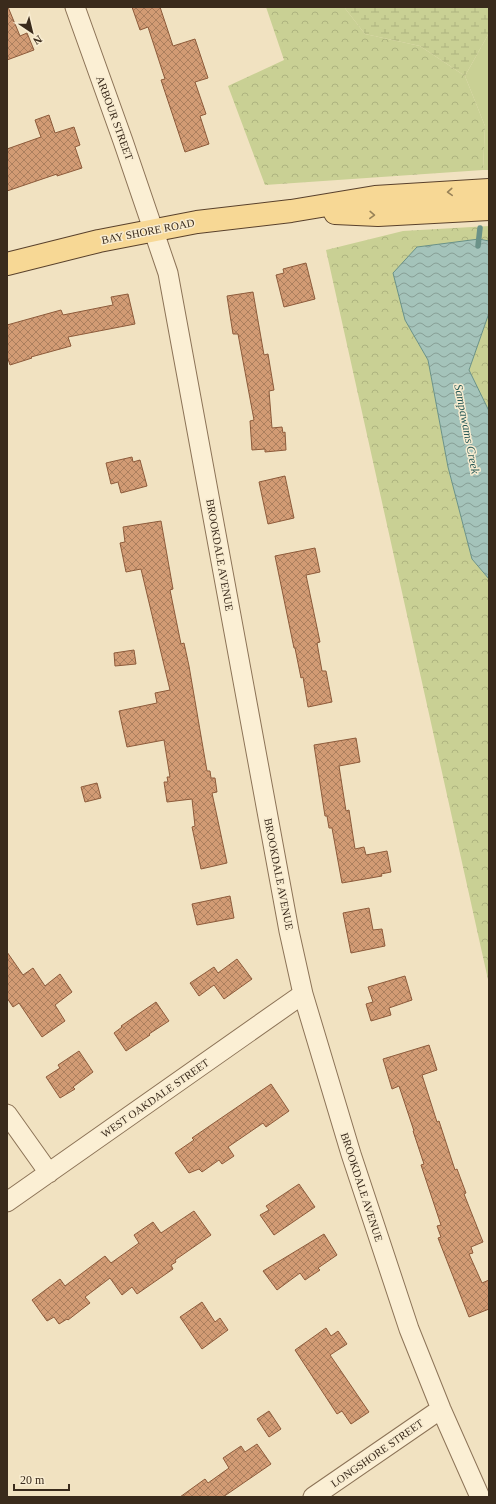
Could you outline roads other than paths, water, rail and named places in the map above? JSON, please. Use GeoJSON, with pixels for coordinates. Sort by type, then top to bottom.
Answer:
{"type":"FeatureCollection","features":[{"type":"Feature","properties":{"kind":"main road","name":"BAY SHORE ROAD"},"geometry":{"type":"LineString","coordinates":[[7,264],[84,244],[204,221],[291,211],[375,197],[489,190]]}},
{"type":"Feature","properties":{"kind":"main road","name":"BAY SHORE ROAD"},"geometry":{"type":"LineString","coordinates":[[291,211],[378,215],[489,209]]}},
{"type":"Feature","properties":{"kind":"street","name":"ARBOUR STREET"},"geometry":{"type":"LineString","coordinates":[[74,7],[124,142],[154,230]]}},
{"type":"Feature","properties":{"kind":"street","name":"BROOKDALE AVENUE"},"geometry":{"type":"LineString","coordinates":[[154,230],[168,273],[289,931],[303,994],[351,1154],[409,1329],[441,1409],[480,1497]]}},
{"type":"Feature","properties":{"kind":"street","name":"WEST OAKDALE STREET"},"geometry":{"type":"LineString","coordinates":[[7,1202],[303,994]]}},
{"type":"Feature","properties":{"kind":"street"},"geometry":{"type":"LineString","coordinates":[[7,1114],[48,1173]]}},
{"type":"Feature","properties":{"kind":"street","name":"LONGSHORE STREET"},"geometry":{"type":"LineString","coordinates":[[313,1497],[441,1409]]}},
{"type":"Feature","properties":{"kind":"water"},"geometry":{"type":"Polygon","coordinates":[[[479,239],[489,241],[489,313],[469,370],[489,411],[489,579],[472,559],[448,467],[428,360],[405,320],[393,273],[417,247],[479,239]]]}},
{"type":"Feature","properties":{"kind":"waterway","name":"Sampawams Creek"},"geometry":{"type":"LineString","coordinates":[[478,246],[480,228]]}}]}
